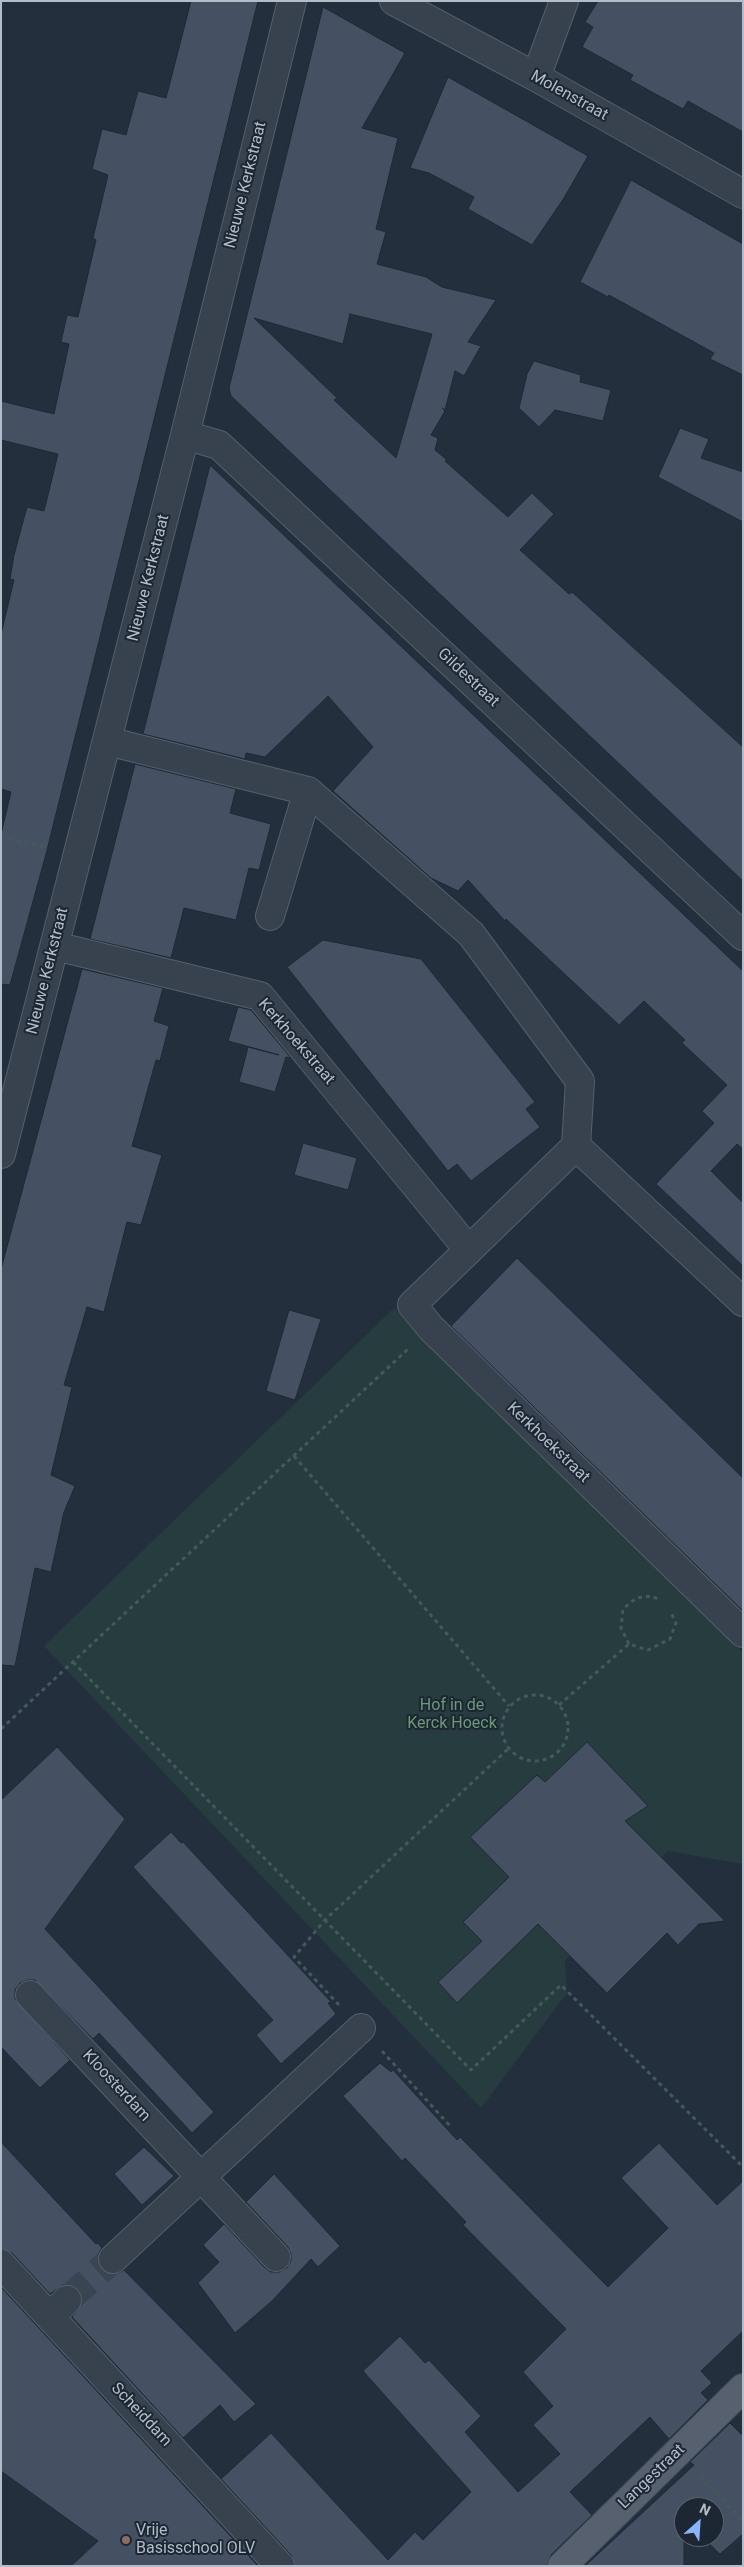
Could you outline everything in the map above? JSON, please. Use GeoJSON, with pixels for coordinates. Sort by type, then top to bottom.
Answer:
{"type":"FeatureCollection","features":[{"type":"Feature","properties":{"kind":"main road","name":"Langestraat"},"geometry":{"type":"LineString","coordinates":[[562,2566],[743,2388]]}},
{"type":"Feature","properties":{"kind":"street","name":"Nieuwe Kerkstraat"},"geometry":{"type":"LineString","coordinates":[[1,1154],[185,435],[292,1]]}},
{"type":"Feature","properties":{"kind":"street","name":"Molenstraat"},"geometry":{"type":"LineString","coordinates":[[394,1],[536,77],[743,194]]}},
{"type":"Feature","properties":{"kind":"street"},"geometry":{"type":"LineString","coordinates":[[536,77],[564,1]]}},
{"type":"Feature","properties":{"kind":"street","name":"Gildestraat"},"geometry":{"type":"LineString","coordinates":[[185,435],[198,437],[219,445],[743,936]]}},
{"type":"Feature","properties":{"kind":"street"},"geometry":{"type":"LineString","coordinates":[[107,741],[308,791],[471,934],[580,1081],[576,1146],[743,1302]]}},
{"type":"Feature","properties":{"kind":"street"},"geometry":{"type":"LineString","coordinates":[[270,916],[308,791]]}},
{"type":"Feature","properties":{"kind":"street","name":"Kerkhoekstraat"},"geometry":{"type":"LineString","coordinates":[[55,946],[260,996],[468,1249]]}},
{"type":"Feature","properties":{"kind":"street","name":"Kerkhoekstraat"},"geometry":{"type":"LineString","coordinates":[[576,1146],[412,1305],[431,1328],[743,1633]]}},
{"type":"Feature","properties":{"kind":"street","name":"Kloosterdam"},"geometry":{"type":"LineString","coordinates":[[30,1995],[276,2257]]}},
{"type":"Feature","properties":{"kind":"street"},"geometry":{"type":"LineString","coordinates":[[113,2259],[361,2028]]}},
{"type":"Feature","properties":{"kind":"street","name":"Scheiddam"},"geometry":{"type":"LineString","coordinates":[[1,2264],[59,2308],[280,2566]]}},
{"type":"Feature","properties":{"kind":"path"},"geometry":{"type":"LineString","coordinates":[[1,837],[78,854]]}},
{"type":"Feature","properties":{"kind":"path"},"geometry":{"type":"LineString","coordinates":[[1,1729],[431,1328]]}},
{"type":"Feature","properties":{"kind":"path"},"geometry":{"type":"LineString","coordinates":[[294,1456],[509,1706]]}},
{"type":"Feature","properties":{"kind":"path"},"geometry":{"type":"LineString","coordinates":[[666,1602],[686,1578]]}},
{"type":"Feature","properties":{"kind":"path"},"geometry":{"type":"LineString","coordinates":[[651,1596],[666,1602],[676,1622],[670,1639],[648,1650],[629,1644],[621,1628],[623,1609],[636,1598],[651,1596]]}},
{"type":"Feature","properties":{"kind":"path"},"geometry":{"type":"LineString","coordinates":[[559,1705],[629,1644]]}},
{"type":"Feature","properties":{"kind":"path"},"geometry":{"type":"LineString","coordinates":[[73,1662],[471,2070],[561,1985],[743,2167]]}},
{"type":"Feature","properties":{"kind":"path"},"geometry":{"type":"LineString","coordinates":[[534,1695],[551,1699],[559,1705],[566,1714],[568,1735],[556,1754],[537,1762],[516,1756],[508,1748],[503,1739],[501,1727],[503,1716],[509,1706],[518,1699],[534,1695]]}},
{"type":"Feature","properties":{"kind":"path"},"geometry":{"type":"LineString","coordinates":[[451,2127],[294,1957],[325,1920],[508,1748]]}},
{"type":"Feature","properties":{"kind":"path"},"geometry":{"type":"LineString","coordinates":[[678,2452],[743,2521]]}},
{"type":"Feature","properties":{"kind":"green space","name":"Hof in de Kerck Hoeck"},"geometry":{"type":"Polygon","coordinates":[[[394,1308],[743,1653],[743,1864],[668,1851],[565,1960],[567,1993],[481,2108],[44,1646],[394,1308]]]}},
{"type":"Feature","properties":{"kind":"building"},"geometry":{"type":"Polygon","coordinates":[[[191,1],[258,1],[46,854],[10,985],[1,984],[1,834],[11,792],[1,789],[1,634],[14,580],[10,579],[14,555],[27,507],[44,511],[58,454],[1,440],[1,401],[54,414],[69,344],[61,342],[67,315],[78,317],[96,240],[93,238],[108,175],[92,169],[102,129],[126,135],[138,91],[166,98],[191,1]]]}},
{"type":"Feature","properties":{"kind":"building"},"geometry":{"type":"Polygon","coordinates":[[[598,1],[743,1],[743,132],[688,101],[683,109],[630,80],[633,75],[582,47],[593,27],[585,22],[598,1]]]}},
{"type":"Feature","properties":{"kind":"building"},"geometry":{"type":"Polygon","coordinates":[[[323,7],[405,53],[362,128],[398,138],[376,229],[386,232],[377,264],[426,277],[442,287],[496,300],[468,342],[481,346],[464,376],[455,371],[445,410],[442,408],[445,411],[431,435],[438,438],[435,450],[508,517],[532,493],[554,514],[520,550],[569,594],[572,592],[743,747],[743,881],[231,396],[229,388],[323,7]],[[350,314],[343,344],[254,318],[337,398],[334,400],[396,458],[432,334],[350,314]]]}},
{"type":"Feature","properties":{"kind":"building"},"geometry":{"type":"Polygon","coordinates":[[[448,77],[588,156],[564,198],[532,245],[468,209],[474,197],[429,173],[410,168],[448,77]]]}},
{"type":"Feature","properties":{"kind":"building"},"geometry":{"type":"Polygon","coordinates":[[[631,180],[743,244],[743,375],[710,359],[714,353],[609,295],[608,297],[580,282],[631,180]]]}},
{"type":"Feature","properties":{"kind":"building"},"geometry":{"type":"Polygon","coordinates":[[[534,361],[581,375],[580,382],[611,390],[603,421],[555,410],[539,427],[519,408],[527,374],[534,361]]]}},
{"type":"Feature","properties":{"kind":"building"},"geometry":{"type":"Polygon","coordinates":[[[680,428],[709,439],[701,458],[743,472],[743,522],[658,477],[680,428]]]}},
{"type":"Feature","properties":{"kind":"building"},"geometry":{"type":"Polygon","coordinates":[[[210,465],[743,971],[743,1149],[737,1144],[711,1171],[743,1203],[743,1266],[656,1184],[714,1123],[702,1111],[727,1085],[682,1043],[685,1040],[644,1001],[619,1025],[506,919],[505,921],[468,880],[458,891],[431,878],[333,791],[373,747],[328,696],[265,757],[246,753],[245,759],[143,734],[210,465]]]}},
{"type":"Feature","properties":{"kind":"building"},"geometry":{"type":"Polygon","coordinates":[[[135,764],[236,789],[230,813],[271,824],[259,870],[249,868],[236,920],[184,908],[171,958],[90,939],[135,764]]]}},
{"type":"Feature","properties":{"kind":"building"},"geometry":{"type":"Polygon","coordinates":[[[323,940],[421,959],[535,1102],[526,1109],[540,1127],[471,1181],[457,1164],[448,1171],[287,967],[323,940]]]}},
{"type":"Feature","properties":{"kind":"building"},"geometry":{"type":"Polygon","coordinates":[[[82,969],[163,988],[154,1021],[169,1026],[160,1061],[156,1060],[132,1146],[162,1155],[141,1225],[127,1222],[104,1312],[87,1307],[64,1385],[72,1387],[51,1475],[75,1486],[64,1512],[51,1572],[35,1568],[15,1666],[1,1665],[1,1269],[82,969]]]}},
{"type":"Feature","properties":{"kind":"building"},"geometry":{"type":"Polygon","coordinates":[[[238,1007],[251,1010],[291,1058],[286,1057],[275,1092],[239,1082],[248,1047],[279,1055],[228,1041],[238,1007]]]}},
{"type":"Feature","properties":{"kind":"building"},"geometry":{"type":"Polygon","coordinates":[[[303,1143],[357,1158],[348,1190],[294,1175],[303,1143]]]}},
{"type":"Feature","properties":{"kind":"building"},"geometry":{"type":"Polygon","coordinates":[[[517,1258],[743,1478],[743,1611],[451,1326],[517,1258]]]}},
{"type":"Feature","properties":{"kind":"building"},"geometry":{"type":"Polygon","coordinates":[[[289,1310],[321,1319],[295,1400],[266,1391],[289,1310]]]}},
{"type":"Feature","properties":{"kind":"building"},"geometry":{"type":"Polygon","coordinates":[[[587,1742],[648,1806],[625,1821],[725,1921],[699,1924],[678,1945],[667,1933],[607,1993],[538,1924],[457,2003],[438,1982],[482,1941],[463,1922],[509,1877],[470,1837],[537,1775],[545,1782],[587,1742]]]}},
{"type":"Feature","properties":{"kind":"building"},"geometry":{"type":"Polygon","coordinates":[[[57,1747],[125,1819],[45,1929],[214,2112],[192,2133],[99,2033],[93,2039],[35,1980],[27,1980],[20,1983],[15,1990],[15,1999],[70,2060],[40,2088],[1,2047],[1,1800],[57,1747]]]}},
{"type":"Feature","properties":{"kind":"building"},"geometry":{"type":"Polygon","coordinates":[[[171,1832],[181,1843],[183,1842],[331,2002],[328,2003],[336,2014],[281,2064],[256,2035],[273,2020],[133,1867],[171,1832]]]}},
{"type":"Feature","properties":{"kind":"building"},"geometry":{"type":"Polygon","coordinates":[[[380,2063],[391,2072],[393,2070],[457,2140],[460,2137],[608,2287],[668,2228],[621,2178],[659,2143],[717,2205],[743,2181],[743,2331],[701,2371],[712,2383],[701,2393],[708,2400],[669,2439],[650,2417],[570,2492],[592,2515],[551,2555],[547,2566],[295,2566],[291,2555],[221,2479],[271,2433],[388,2560],[415,2532],[423,2540],[471,2492],[363,2371],[400,2336],[425,2363],[429,2360],[481,2416],[465,2432],[518,2492],[560,2454],[533,2425],[553,2406],[523,2372],[566,2329],[463,2225],[466,2222],[405,2158],[402,2161],[343,2096],[380,2063]]]}},
{"type":"Feature","properties":{"kind":"building"},"geometry":{"type":"Polygon","coordinates":[[[1,2142],[96,2244],[98,2243],[102,2248],[98,2254],[98,2262],[102,2270],[109,2274],[116,2274],[124,2270],[256,2404],[234,2422],[220,2405],[183,2438],[72,2317],[82,2304],[82,2296],[78,2289],[72,2285],[63,2285],[50,2294],[12,2253],[1,2249],[1,2142]]]}},
{"type":"Feature","properties":{"kind":"building"},"geometry":{"type":"Polygon","coordinates":[[[144,2147],[174,2176],[142,2205],[114,2174],[144,2147]]]}},
{"type":"Feature","properties":{"kind":"building"},"geometry":{"type":"Polygon","coordinates":[[[274,2174],[340,2246],[318,2267],[311,2259],[272,2301],[235,2333],[198,2283],[219,2262],[203,2245],[224,2224],[265,2268],[271,2272],[279,2272],[287,2268],[291,2261],[288,2247],[246,2202],[274,2174]]]}},
{"type":"Feature","properties":{"kind":"building"},"geometry":{"type":"Polygon","coordinates":[[[1,2287],[258,2566],[71,2566],[98,2541],[1,2471],[1,2287]]]}},
{"type":"Feature","properties":{"kind":"building"},"geometry":{"type":"Polygon","coordinates":[[[730,2423],[743,2436],[743,2534],[720,2554],[713,2547],[724,2547],[724,2497],[674,2497],[674,2547],[684,2547],[684,2566],[585,2566],[694,2465],[690,2462],[730,2423]]]}},
{"type":"Feature","properties":{"kind":"tunnel"},"geometry":{"type":"LineString","coordinates":[[67,2300],[113,2259]]}},
{"type":"Feature","properties":{"kind":"place","name":"Vrije Basisschool OLV"},"geometry":{"type":"Point","coordinates":[126,2540]}}]}
